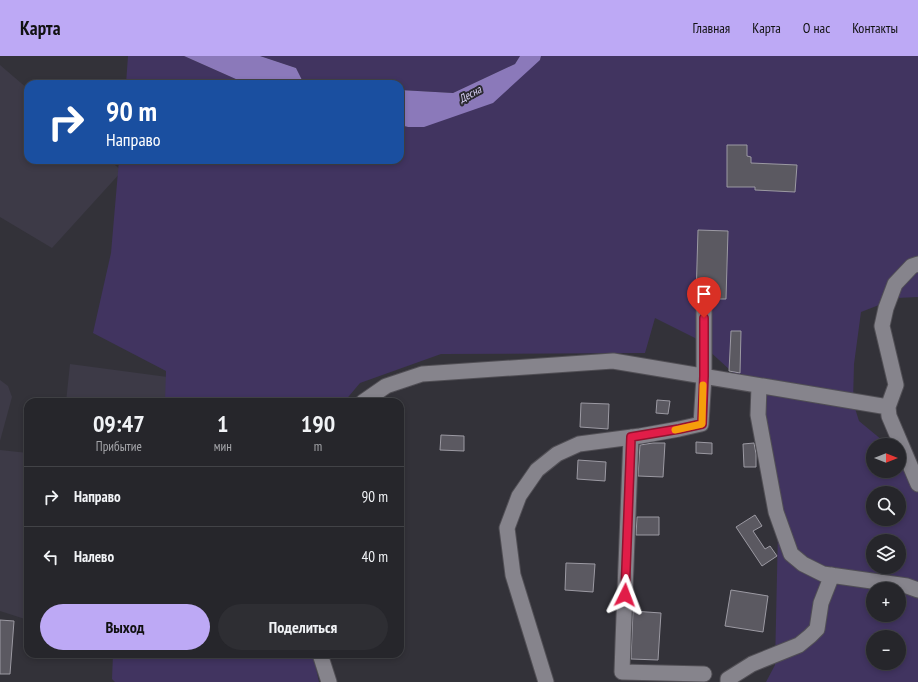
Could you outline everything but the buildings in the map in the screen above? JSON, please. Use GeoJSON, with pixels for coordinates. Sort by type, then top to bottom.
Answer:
{"type":"FeatureCollection","features":[{"type":"Feature","properties":{"kind":"street"},"geometry":{"type":"LineString","coordinates":[[918,264],[912,266],[895,284],[886,308],[882,326],[896,385],[888,407],[890,416],[918,484]]}},
{"type":"Feature","properties":{"kind":"street"},"geometry":{"type":"LineString","coordinates":[[546,682],[513,575],[507,528],[518,496],[537,470],[557,454],[578,444],[631,437],[702,424],[704,304]]}},
{"type":"Feature","properties":{"kind":"street"},"geometry":{"type":"LineString","coordinates":[[369,398],[386,386],[422,374],[613,361],[888,407]]}},
{"type":"Feature","properties":{"kind":"street"},"geometry":{"type":"LineString","coordinates":[[759,386],[758,415],[776,512],[791,554],[803,564],[824,574],[907,586],[918,590]]}},
{"type":"Feature","properties":{"kind":"street"},"geometry":{"type":"LineString","coordinates":[[631,437],[622,672],[704,674]]}},
{"type":"Feature","properties":{"kind":"street"},"geometry":{"type":"LineString","coordinates":[[728,682],[728,679],[752,664],[799,645],[817,628],[821,603],[832,575]]}},
{"type":"Feature","properties":{"kind":"street"},"geometry":{"type":"LineString","coordinates":[[321,658],[329,682]]}},
{"type":"Feature","properties":{"kind":"shaded area"},"geometry":{"type":"Polygon","coordinates":[[[128,56],[184,56],[238,80],[126,80],[128,56]]]}},
{"type":"Feature","properties":{"kind":"shaded area"},"geometry":{"type":"Polygon","coordinates":[[[260,56],[520,56],[515,64],[453,93],[404,90],[404,80],[302,80],[296,68],[260,56]]]}},
{"type":"Feature","properties":{"kind":"shaded area"},"geometry":{"type":"Polygon","coordinates":[[[541,56],[918,56],[918,297],[897,298],[861,312],[854,364],[853,402],[859,421],[880,438],[866,438],[866,478],[906,478],[906,463],[918,478],[918,682],[766,682],[775,665],[779,485],[762,409],[754,392],[695,338],[655,318],[645,353],[441,354],[360,383],[347,398],[165,398],[166,371],[93,333],[111,253],[119,164],[404,164],[404,126],[408,127],[540,60],[541,56]]]}},
{"type":"Feature","properties":{"kind":"shaded area"},"geometry":{"type":"Polygon","coordinates":[[[0,65],[24,86],[24,164],[114,164],[122,171],[52,248],[0,217],[0,65]]]}},
{"type":"Feature","properties":{"kind":"shaded area"},"geometry":{"type":"Polygon","coordinates":[[[70,364],[175,378],[172,398],[66,398],[70,364]]]}},
{"type":"Feature","properties":{"kind":"shaded area"},"geometry":{"type":"Polygon","coordinates":[[[0,380],[8,386],[12,397],[0,441],[0,380]]]}},
{"type":"Feature","properties":{"kind":"shaded area"},"geometry":{"type":"Polygon","coordinates":[[[0,450],[24,453],[24,619],[0,611],[0,450]]]}},
{"type":"Feature","properties":{"kind":"shaded area"},"geometry":{"type":"Polygon","coordinates":[[[113,658],[314,658],[319,682],[115,682],[112,679],[113,658]]]}},
{"type":"Feature","properties":{"kind":"water"},"geometry":{"type":"Polygon","coordinates":[[[184,56],[260,56],[296,68],[302,80],[238,80],[184,56]]]}},
{"type":"Feature","properties":{"kind":"water","name":"Десна"},"geometry":{"type":"Polygon","coordinates":[[[520,56],[541,56],[540,60],[493,103],[424,127],[404,126],[404,90],[453,93],[515,64],[520,56]]]}},
{"type":"Feature","properties":{"kind":"slow traffic"},"geometry":{"type":"LineString","coordinates":[[675,430],[702,424],[703,385]]}},
{"type":"Feature","properties":{"kind":"route"},"geometry":{"type":"LineString","coordinates":[[625,595],[631,437],[702,424],[704,318]]}}]}
